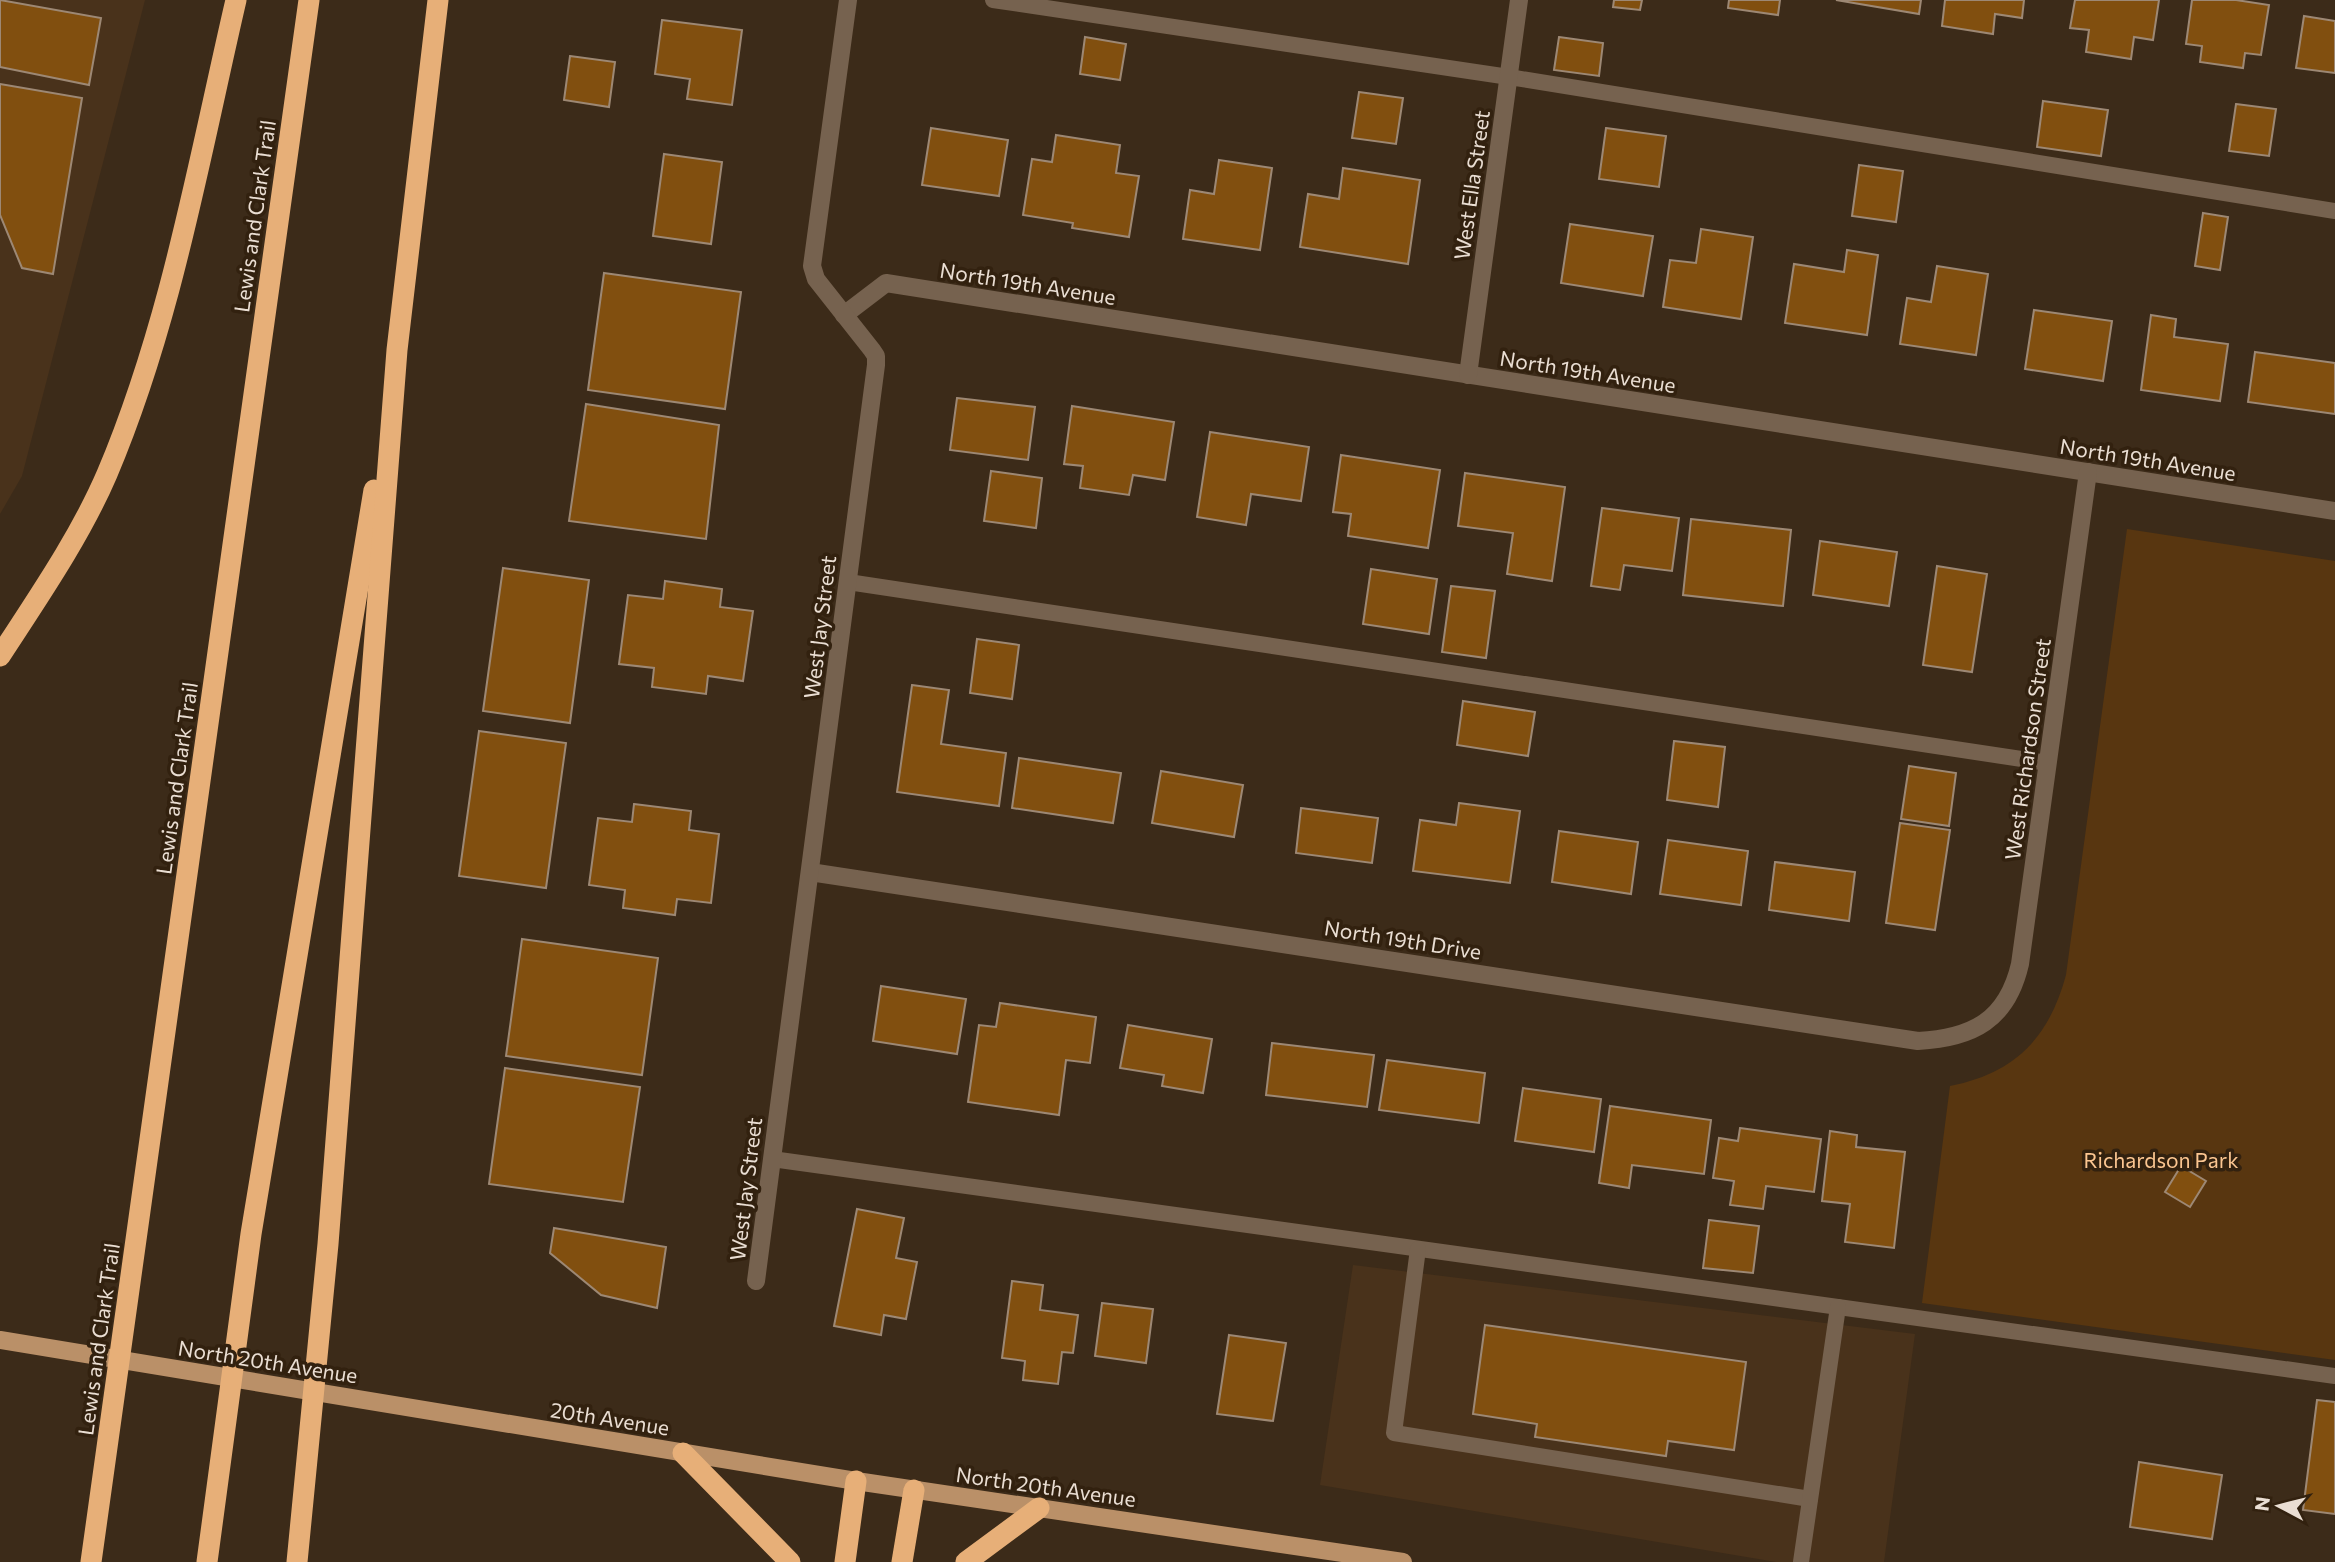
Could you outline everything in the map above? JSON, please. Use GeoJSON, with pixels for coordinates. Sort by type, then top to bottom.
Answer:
{"type":"FeatureCollection","features":[{"type":"Feature","properties":{"kind":"highway"},"geometry":{"type":"LineString","coordinates":[[0,656],[71,543],[100,488],[137,399],[162,321],[236,0]]}},
{"type":"Feature","properties":{"kind":"highway","name":"Lewis and Clark Trail"},"geometry":{"type":"LineString","coordinates":[[91,1562],[309,0]]}},
{"type":"Feature","properties":{"kind":"highway"},"geometry":{"type":"LineString","coordinates":[[299,1562],[328,1244],[397,350],[438,0]]}},
{"type":"Feature","properties":{"kind":"highway"},"geometry":{"type":"LineString","coordinates":[[207,1562],[251,1234],[397,350]]}},
{"type":"Feature","properties":{"kind":"highway"},"geometry":{"type":"LineString","coordinates":[[683,1453],[790,1562]]}},
{"type":"Feature","properties":{"kind":"highway"},"geometry":{"type":"LineString","coordinates":[[845,1562],[856,1481]]}},
{"type":"Feature","properties":{"kind":"highway"},"geometry":{"type":"LineString","coordinates":[[902,1562],[914,1490]]}},
{"type":"Feature","properties":{"kind":"highway"},"geometry":{"type":"LineString","coordinates":[[966,1562],[1039,1508]]}},
{"type":"Feature","properties":{"kind":"main road","name":"North 20th Avenue"},"geometry":{"type":"LineString","coordinates":[[0,1340],[529,1427]]}},
{"type":"Feature","properties":{"kind":"main road","name":"20th Avenue"},"geometry":{"type":"LineString","coordinates":[[529,1427],[683,1453]]}},
{"type":"Feature","properties":{"kind":"main road","name":"North 20th Avenue"},"geometry":{"type":"LineString","coordinates":[[683,1453],[1404,1562]]}},
{"type":"Feature","properties":{"kind":"street","name":"West Jay Street"},"geometry":{"type":"LineString","coordinates":[[756,1281],[876,356],[816,279],[812,266],[848,0]]}},
{"type":"Feature","properties":{"kind":"street","name":"West Ella Street"},"geometry":{"type":"LineString","coordinates":[[1468,376],[1520,0]]}},
{"type":"Feature","properties":{"kind":"street","name":"North 19th Avenue"},"geometry":{"type":"LineString","coordinates":[[844,315],[886,284],[2335,511]]}},
{"type":"Feature","properties":{"kind":"street","name":"West Richardson Street"},"geometry":{"type":"LineString","coordinates":[[1985,1022],[2002,1007],[2015,987],[2020,964],[2088,472]]}},
{"type":"Feature","properties":{"kind":"street","name":"North 19th Drive"},"geometry":{"type":"LineString","coordinates":[[810,872],[1918,1041],[1948,1039],[1985,1022]]}},
{"type":"Feature","properties":{"kind":"lane"},"geometry":{"type":"LineString","coordinates":[[993,0],[1509,77],[2335,211]]}},
{"type":"Feature","properties":{"kind":"lane"},"geometry":{"type":"LineString","coordinates":[[848,582],[2048,763]]}},
{"type":"Feature","properties":{"kind":"lane"},"geometry":{"type":"LineString","coordinates":[[772,1159],[2335,1376]]}},
{"type":"Feature","properties":{"kind":"lane"},"geometry":{"type":"LineString","coordinates":[[1418,1249],[1394,1433],[1810,1499]]}},
{"type":"Feature","properties":{"kind":"lane"},"geometry":{"type":"LineString","coordinates":[[1801,1562],[1838,1307]]}},
{"type":"Feature","properties":{"kind":"shaded area"},"geometry":{"type":"Polygon","coordinates":[[[0,0],[145,0],[22,476],[0,514],[0,0]]]}},
{"type":"Feature","properties":{"kind":"shaded area"},"geometry":{"type":"Polygon","coordinates":[[[1353,1265],[1915,1334],[1884,1562],[1776,1562],[1320,1485],[1353,1265]]]}},
{"type":"Feature","properties":{"kind":"green space","name":"Richardson Park"},"geometry":{"type":"Polygon","coordinates":[[[2127,529],[2335,561],[2335,1360],[1922,1303],[1950,1086],[1993,1072],[2026,1049],[2050,1017],[2066,975],[2127,529]]]}},
{"type":"Feature","properties":{"kind":"building"},"geometry":{"type":"Polygon","coordinates":[[[0,0],[101,18],[89,85],[0,67],[0,0]]]}},
{"type":"Feature","properties":{"kind":"building"},"geometry":{"type":"Polygon","coordinates":[[[1614,0],[1642,0],[1640,10],[1613,7],[1614,0]]]}},
{"type":"Feature","properties":{"kind":"building"},"geometry":{"type":"Polygon","coordinates":[[[1729,0],[1780,0],[1778,15],[1728,8],[1729,0]]]}},
{"type":"Feature","properties":{"kind":"building"},"geometry":{"type":"Polygon","coordinates":[[[1836,0],[1921,0],[1919,14],[1836,0]]]}},
{"type":"Feature","properties":{"kind":"building"},"geometry":{"type":"Polygon","coordinates":[[[1945,0],[2024,0],[2022,18],[1995,14],[1993,34],[1942,26],[1945,0]]]}},
{"type":"Feature","properties":{"kind":"building"},"geometry":{"type":"Polygon","coordinates":[[[2075,0],[2159,0],[2153,40],[2134,37],[2131,59],[2086,52],[2089,30],[2070,28],[2075,0]]]}},
{"type":"Feature","properties":{"kind":"building"},"geometry":{"type":"Polygon","coordinates":[[[2192,0],[2236,0],[2269,5],[2261,55],[2245,53],[2243,68],[2200,62],[2202,46],[2186,44],[2192,0]]]}},
{"type":"Feature","properties":{"kind":"building"},"geometry":{"type":"Polygon","coordinates":[[[2304,16],[2335,21],[2335,73],[2296,68],[2304,16]]]}},
{"type":"Feature","properties":{"kind":"building"},"geometry":{"type":"Polygon","coordinates":[[[662,20],[742,30],[732,105],[687,99],[690,79],[655,74],[662,20]]]}},
{"type":"Feature","properties":{"kind":"building"},"geometry":{"type":"Polygon","coordinates":[[[1085,37],[1126,44],[1120,80],[1080,74],[1085,37]]]}},
{"type":"Feature","properties":{"kind":"building"},"geometry":{"type":"Polygon","coordinates":[[[1559,37],[1603,43],[1599,76],[1554,70],[1559,37]]]}},
{"type":"Feature","properties":{"kind":"building"},"geometry":{"type":"Polygon","coordinates":[[[570,56],[615,62],[609,107],[564,100],[570,56]]]}},
{"type":"Feature","properties":{"kind":"building"},"geometry":{"type":"Polygon","coordinates":[[[0,84],[82,98],[53,274],[22,268],[0,215],[0,84]]]}},
{"type":"Feature","properties":{"kind":"building"},"geometry":{"type":"Polygon","coordinates":[[[1359,92],[1403,98],[1396,144],[1352,138],[1359,92]]]}},
{"type":"Feature","properties":{"kind":"building"},"geometry":{"type":"Polygon","coordinates":[[[2043,101],[2108,110],[2101,156],[2037,147],[2043,101]]]}},
{"type":"Feature","properties":{"kind":"building"},"geometry":{"type":"Polygon","coordinates":[[[2236,104],[2276,109],[2269,156],[2229,151],[2236,104]]]}},
{"type":"Feature","properties":{"kind":"building"},"geometry":{"type":"Polygon","coordinates":[[[931,128],[1008,140],[999,196],[922,185],[931,128]]]}},
{"type":"Feature","properties":{"kind":"building"},"geometry":{"type":"Polygon","coordinates":[[[1606,128],[1666,136],[1659,187],[1599,179],[1606,128]]]}},
{"type":"Feature","properties":{"kind":"building"},"geometry":{"type":"Polygon","coordinates":[[[1056,135],[1120,145],[1116,173],[1139,176],[1129,237],[1072,228],[1073,223],[1023,215],[1032,159],[1052,162],[1056,135]]]}},
{"type":"Feature","properties":{"kind":"building"},"geometry":{"type":"Polygon","coordinates":[[[664,154],[722,162],[711,244],[653,236],[664,154]]]}},
{"type":"Feature","properties":{"kind":"building"},"geometry":{"type":"Polygon","coordinates":[[[1219,160],[1272,168],[1260,250],[1183,239],[1190,190],[1214,194],[1219,160]]]}},
{"type":"Feature","properties":{"kind":"building"},"geometry":{"type":"Polygon","coordinates":[[[1859,165],[1903,171],[1896,222],[1852,216],[1859,165]]]}},
{"type":"Feature","properties":{"kind":"building"},"geometry":{"type":"Polygon","coordinates":[[[1343,168],[1420,180],[1408,264],[1300,247],[1308,194],[1339,199],[1343,168]]]}},
{"type":"Feature","properties":{"kind":"building"},"geometry":{"type":"Polygon","coordinates":[[[2203,213],[2228,217],[2220,270],[2195,266],[2203,213]]]}},
{"type":"Feature","properties":{"kind":"building"},"geometry":{"type":"Polygon","coordinates":[[[1570,224],[1653,236],[1643,296],[1561,283],[1570,224]]]}},
{"type":"Feature","properties":{"kind":"building"},"geometry":{"type":"Polygon","coordinates":[[[1701,229],[1753,237],[1741,319],[1663,307],[1670,260],[1696,263],[1701,229]]]}},
{"type":"Feature","properties":{"kind":"building"},"geometry":{"type":"Polygon","coordinates":[[[1847,250],[1878,255],[1867,335],[1785,323],[1794,264],[1844,272],[1847,250]]]}},
{"type":"Feature","properties":{"kind":"building"},"geometry":{"type":"Polygon","coordinates":[[[1937,266],[1988,274],[1976,355],[1900,344],[1907,298],[1931,302],[1937,266]]]}},
{"type":"Feature","properties":{"kind":"building"},"geometry":{"type":"Polygon","coordinates":[[[604,273],[741,292],[725,409],[588,390],[604,273]]]}},
{"type":"Feature","properties":{"kind":"building"},"geometry":{"type":"Polygon","coordinates":[[[2034,310],[2112,321],[2103,381],[2025,369],[2034,310]]]}},
{"type":"Feature","properties":{"kind":"building"},"geometry":{"type":"Polygon","coordinates":[[[2151,315],[2176,319],[2174,337],[2228,344],[2220,401],[2141,390],[2151,315]]]}},
{"type":"Feature","properties":{"kind":"building"},"geometry":{"type":"Polygon","coordinates":[[[2255,352],[2335,363],[2335,414],[2248,402],[2255,352]]]}},
{"type":"Feature","properties":{"kind":"building"},"geometry":{"type":"Polygon","coordinates":[[[957,398],[1035,407],[1028,460],[950,450],[957,398]]]}},
{"type":"Feature","properties":{"kind":"building"},"geometry":{"type":"Polygon","coordinates":[[[586,404],[719,425],[706,539],[569,521],[586,404]]]}},
{"type":"Feature","properties":{"kind":"building"},"geometry":{"type":"Polygon","coordinates":[[[1072,406],[1174,422],[1165,480],[1133,475],[1129,495],[1080,488],[1083,466],[1064,464],[1072,406]]]}},
{"type":"Feature","properties":{"kind":"building"},"geometry":{"type":"Polygon","coordinates":[[[1210,432],[1309,447],[1301,501],[1251,494],[1246,525],[1197,517],[1210,432]]]}},
{"type":"Feature","properties":{"kind":"building"},"geometry":{"type":"Polygon","coordinates":[[[1341,455],[1440,470],[1428,548],[1348,536],[1351,514],[1333,512],[1341,455]]]}},
{"type":"Feature","properties":{"kind":"building"},"geometry":{"type":"Polygon","coordinates":[[[991,471],[1042,478],[1036,528],[984,521],[991,471]]]}},
{"type":"Feature","properties":{"kind":"building"},"geometry":{"type":"Polygon","coordinates":[[[1465,473],[1565,487],[1552,581],[1507,574],[1513,533],[1458,526],[1465,473]]]}},
{"type":"Feature","properties":{"kind":"building"},"geometry":{"type":"Polygon","coordinates":[[[1602,508],[1679,518],[1672,571],[1624,565],[1620,590],[1591,586],[1602,508]]]}},
{"type":"Feature","properties":{"kind":"building"},"geometry":{"type":"Polygon","coordinates":[[[1691,519],[1791,530],[1783,606],[1683,595],[1691,519]]]}},
{"type":"Feature","properties":{"kind":"building"},"geometry":{"type":"Polygon","coordinates":[[[1820,541],[1897,552],[1889,606],[1813,595],[1820,541]]]}},
{"type":"Feature","properties":{"kind":"building"},"geometry":{"type":"Polygon","coordinates":[[[1937,566],[1987,574],[1972,672],[1923,665],[1937,566]]]}},
{"type":"Feature","properties":{"kind":"building"},"geometry":{"type":"Polygon","coordinates":[[[503,568],[589,580],[570,723],[483,711],[503,568]]]}},
{"type":"Feature","properties":{"kind":"building"},"geometry":{"type":"Polygon","coordinates":[[[1371,569],[1437,579],[1429,634],[1363,624],[1371,569]]]}},
{"type":"Feature","properties":{"kind":"building"},"geometry":{"type":"Polygon","coordinates":[[[665,581],[722,589],[720,607],[753,611],[743,681],[708,676],[706,694],[652,687],[654,668],[619,664],[628,595],[663,599],[665,581]]]}},
{"type":"Feature","properties":{"kind":"building"},"geometry":{"type":"Polygon","coordinates":[[[1451,586],[1495,591],[1486,658],[1442,652],[1451,586]]]}},
{"type":"Feature","properties":{"kind":"building"},"geometry":{"type":"Polygon","coordinates":[[[977,639],[1019,645],[1012,699],[970,693],[977,639]]]}},
{"type":"Feature","properties":{"kind":"building"},"geometry":{"type":"Polygon","coordinates":[[[912,685],[949,690],[941,744],[1006,753],[999,806],[897,792],[912,685]]]}},
{"type":"Feature","properties":{"kind":"building"},"geometry":{"type":"Polygon","coordinates":[[[1463,701],[1535,712],[1528,756],[1457,745],[1463,701]]]}},
{"type":"Feature","properties":{"kind":"building"},"geometry":{"type":"Polygon","coordinates":[[[479,731],[566,743],[546,888],[459,876],[479,731]]]}},
{"type":"Feature","properties":{"kind":"building"},"geometry":{"type":"Polygon","coordinates":[[[1674,741],[1725,747],[1718,807],[1667,800],[1674,741]]]}},
{"type":"Feature","properties":{"kind":"building"},"geometry":{"type":"Polygon","coordinates":[[[1019,758],[1121,773],[1113,823],[1012,808],[1019,758]]]}},
{"type":"Feature","properties":{"kind":"building"},"geometry":{"type":"Polygon","coordinates":[[[1909,766],[1956,773],[1949,826],[1901,819],[1909,766]]]}},
{"type":"Feature","properties":{"kind":"building"},"geometry":{"type":"Polygon","coordinates":[[[1161,771],[1243,785],[1234,837],[1152,823],[1161,771]]]}},
{"type":"Feature","properties":{"kind":"building"},"geometry":{"type":"Polygon","coordinates":[[[1459,803],[1520,811],[1510,883],[1413,871],[1420,820],[1456,825],[1459,803]]]}},
{"type":"Feature","properties":{"kind":"building"},"geometry":{"type":"Polygon","coordinates":[[[634,804],[691,811],[689,830],[719,834],[711,903],[677,899],[675,915],[623,908],[625,890],[589,885],[598,818],[632,822],[634,804]]]}},
{"type":"Feature","properties":{"kind":"building"},"geometry":{"type":"Polygon","coordinates":[[[1301,808],[1378,818],[1372,863],[1296,853],[1301,808]]]}},
{"type":"Feature","properties":{"kind":"building"},"geometry":{"type":"Polygon","coordinates":[[[1900,823],[1950,830],[1935,930],[1886,923],[1900,823]]]}},
{"type":"Feature","properties":{"kind":"building"},"geometry":{"type":"Polygon","coordinates":[[[1559,831],[1638,842],[1631,894],[1552,882],[1559,831]]]}},
{"type":"Feature","properties":{"kind":"building"},"geometry":{"type":"Polygon","coordinates":[[[1668,840],[1748,851],[1741,905],[1660,894],[1668,840]]]}},
{"type":"Feature","properties":{"kind":"building"},"geometry":{"type":"Polygon","coordinates":[[[1775,862],[1855,872],[1849,921],[1769,910],[1775,862]]]}},
{"type":"Feature","properties":{"kind":"building"},"geometry":{"type":"Polygon","coordinates":[[[522,939],[658,958],[642,1075],[506,1056],[522,939]]]}},
{"type":"Feature","properties":{"kind":"building"},"geometry":{"type":"Polygon","coordinates":[[[881,986],[966,999],[957,1054],[873,1041],[881,986]]]}},
{"type":"Feature","properties":{"kind":"building"},"geometry":{"type":"Polygon","coordinates":[[[1000,1003],[1096,1017],[1090,1063],[1066,1060],[1059,1115],[968,1102],[979,1025],[996,1027],[1000,1003]]]}},
{"type":"Feature","properties":{"kind":"building"},"geometry":{"type":"Polygon","coordinates":[[[1128,1025],[1212,1039],[1203,1093],[1162,1086],[1164,1075],[1120,1068],[1128,1025]]]}},
{"type":"Feature","properties":{"kind":"building"},"geometry":{"type":"Polygon","coordinates":[[[1272,1043],[1374,1055],[1367,1107],[1266,1095],[1272,1043]]]}},
{"type":"Feature","properties":{"kind":"building"},"geometry":{"type":"Polygon","coordinates":[[[1387,1060],[1485,1073],[1479,1123],[1379,1110],[1387,1060]]]}},
{"type":"Feature","properties":{"kind":"building"},"geometry":{"type":"Polygon","coordinates":[[[505,1068],[640,1087],[623,1202],[489,1184],[505,1068]]]}},
{"type":"Feature","properties":{"kind":"building"},"geometry":{"type":"Polygon","coordinates":[[[1523,1088],[1601,1099],[1594,1152],[1515,1141],[1523,1088]]]}},
{"type":"Feature","properties":{"kind":"building"},"geometry":{"type":"Polygon","coordinates":[[[1610,1106],[1711,1120],[1704,1174],[1632,1165],[1629,1188],[1599,1183],[1610,1106]]]}},
{"type":"Feature","properties":{"kind":"building"},"geometry":{"type":"Polygon","coordinates":[[[1740,1128],[1821,1139],[1814,1192],[1766,1186],[1763,1209],[1730,1205],[1734,1181],[1713,1178],[1719,1138],[1738,1141],[1740,1128]]]}},
{"type":"Feature","properties":{"kind":"building"},"geometry":{"type":"Polygon","coordinates":[[[1830,1131],[1857,1135],[1856,1147],[1905,1152],[1894,1248],[1845,1242],[1850,1204],[1822,1201],[1830,1131]]]}},
{"type":"Feature","properties":{"kind":"building"},"geometry":{"type":"Polygon","coordinates":[[[2181,1166],[2206,1181],[2190,1207],[2165,1192],[2181,1166]]]}},
{"type":"Feature","properties":{"kind":"building"},"geometry":{"type":"Polygon","coordinates":[[[857,1209],[904,1218],[896,1258],[917,1262],[906,1319],[884,1315],[881,1335],[834,1326],[857,1209]]]}},
{"type":"Feature","properties":{"kind":"building"},"geometry":{"type":"Polygon","coordinates":[[[1709,1220],[1759,1226],[1753,1273],[1703,1268],[1709,1220]]]}},
{"type":"Feature","properties":{"kind":"building"},"geometry":{"type":"Polygon","coordinates":[[[554,1228],[666,1247],[657,1308],[601,1295],[550,1253],[554,1228]]]}},
{"type":"Feature","properties":{"kind":"building"},"geometry":{"type":"Polygon","coordinates":[[[1012,1281],[1043,1285],[1040,1310],[1078,1315],[1073,1353],[1062,1352],[1058,1384],[1023,1380],[1025,1361],[1002,1358],[1012,1281]]]}},
{"type":"Feature","properties":{"kind":"building"},"geometry":{"type":"Polygon","coordinates":[[[1102,1303],[1153,1309],[1146,1363],[1095,1356],[1102,1303]]]}},
{"type":"Feature","properties":{"kind":"building"},"geometry":{"type":"Polygon","coordinates":[[[1485,1325],[1746,1362],[1734,1450],[1668,1441],[1666,1456],[1535,1437],[1537,1424],[1473,1414],[1485,1325]]]}},
{"type":"Feature","properties":{"kind":"building"},"geometry":{"type":"Polygon","coordinates":[[[1229,1335],[1286,1343],[1273,1421],[1217,1414],[1229,1335]]]}},
{"type":"Feature","properties":{"kind":"building"},"geometry":{"type":"Polygon","coordinates":[[[2317,1400],[2335,1402],[2335,1514],[2303,1510],[2317,1400]]]}},
{"type":"Feature","properties":{"kind":"building"},"geometry":{"type":"Polygon","coordinates":[[[2139,1462],[2222,1475],[2212,1539],[2130,1527],[2139,1462]]]}}]}
